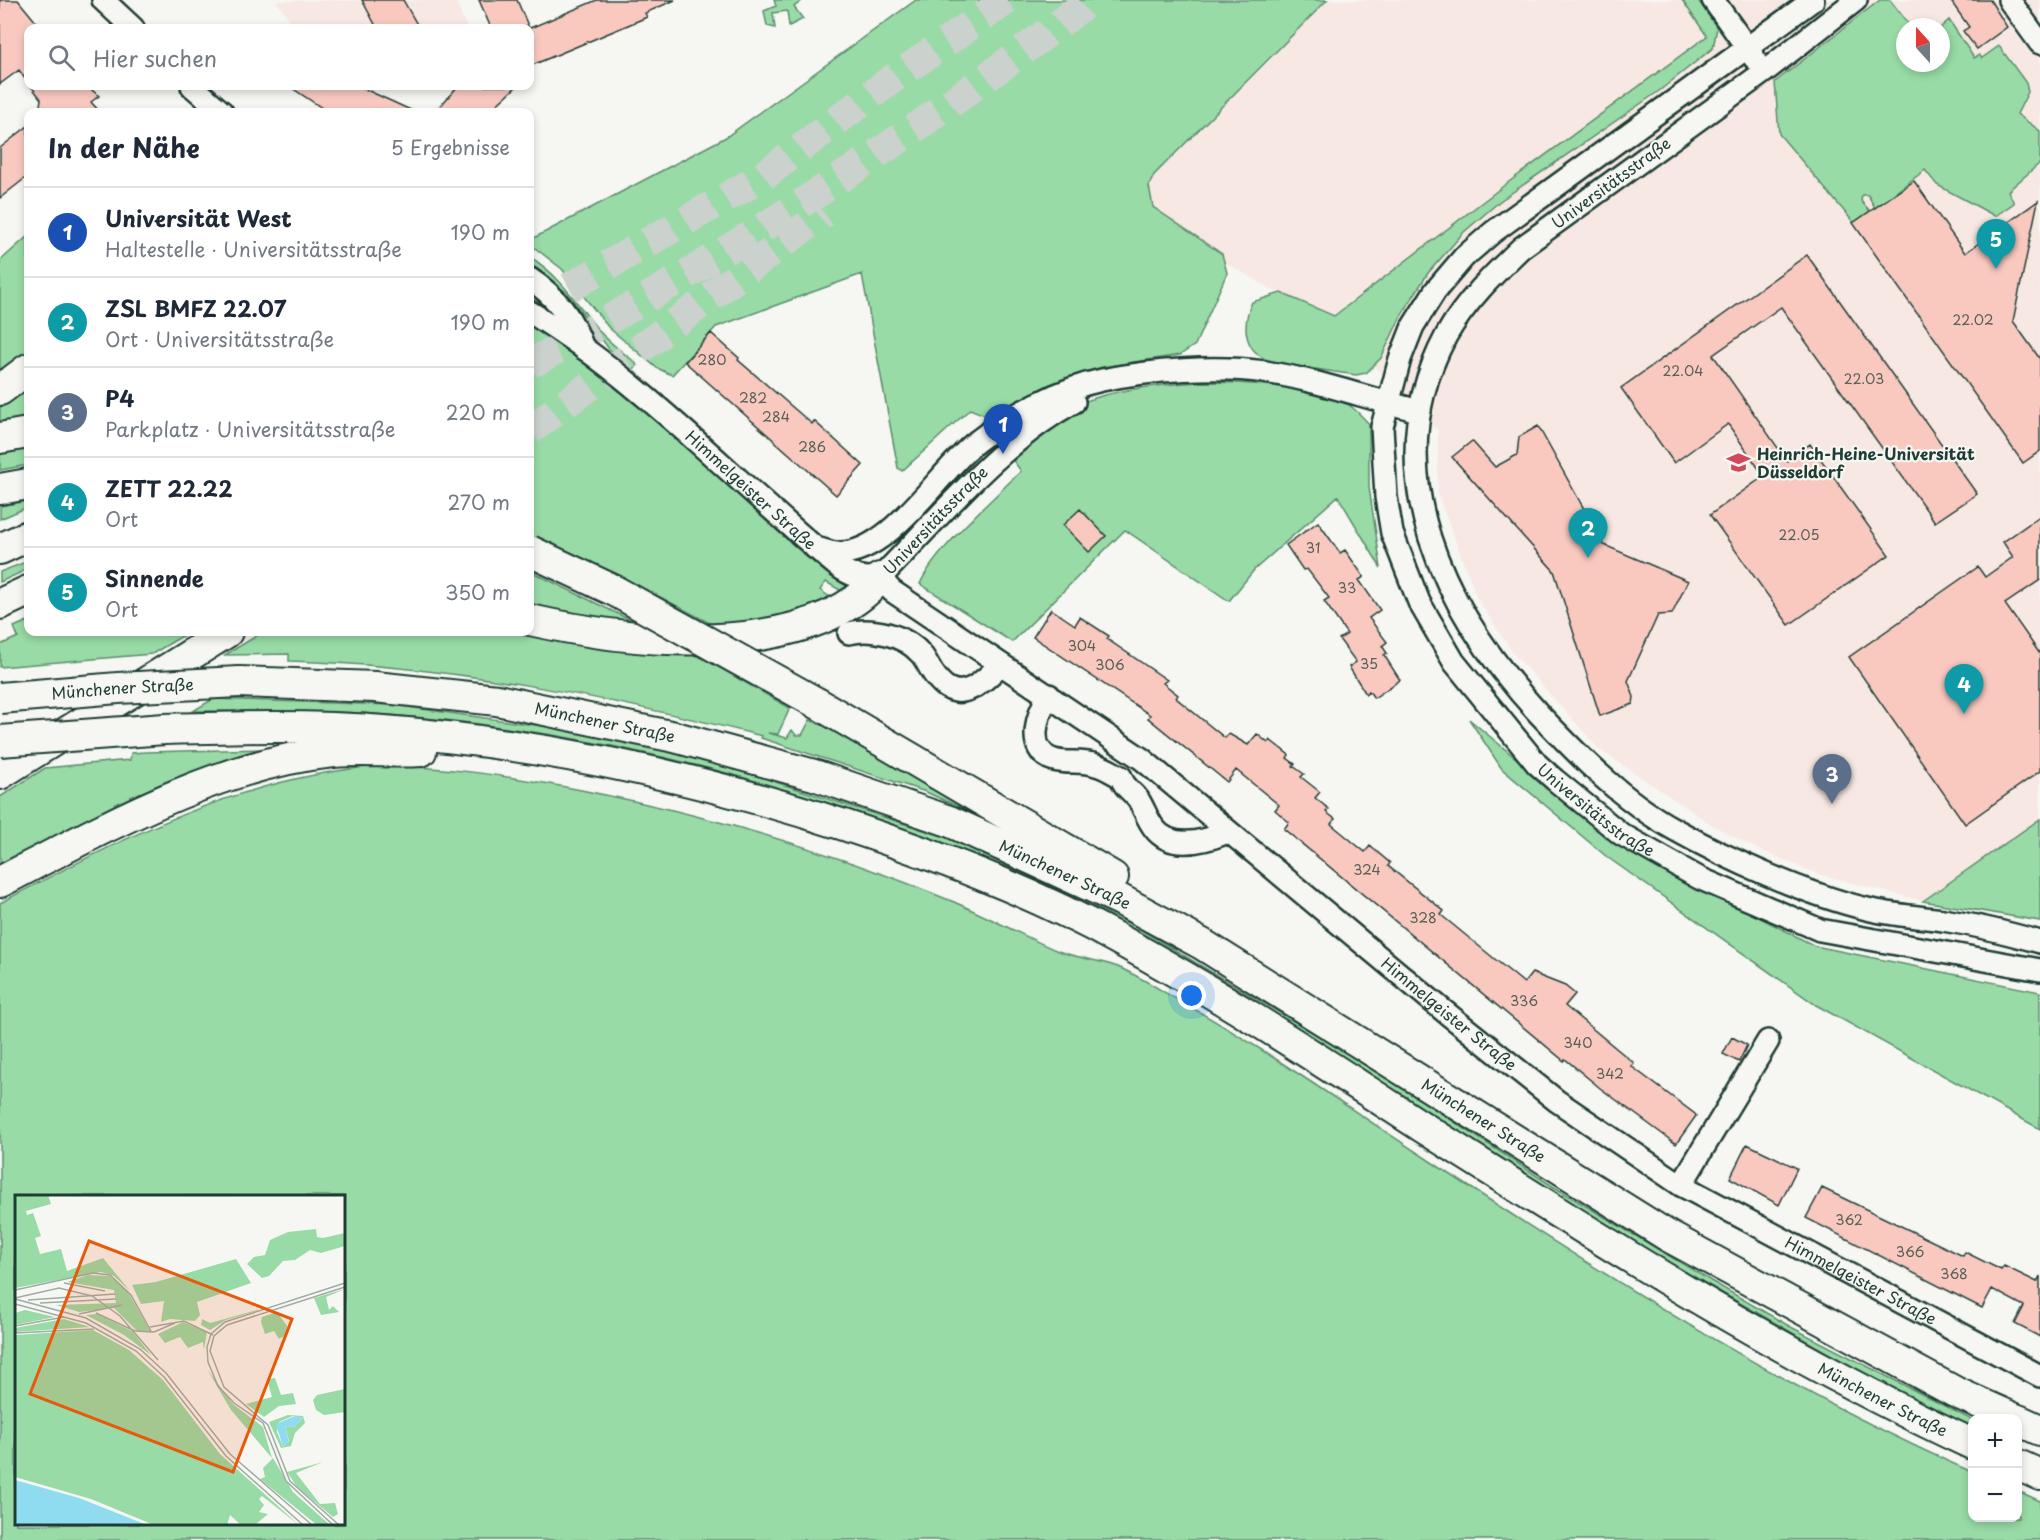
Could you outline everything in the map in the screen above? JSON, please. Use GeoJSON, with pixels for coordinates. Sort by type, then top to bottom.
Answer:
{"type":"FeatureCollection","features":[{"type":"Feature","properties":{"kind":"highway"},"geometry":{"type":"LineString","coordinates":[[0,390],[24,372]]}},
{"type":"Feature","properties":{"kind":"highway"},"geometry":{"type":"LineString","coordinates":[[0,438],[24,434]]}},
{"type":"Feature","properties":{"kind":"highway"},"geometry":{"type":"LineString","coordinates":[[0,489],[24,485]]}},
{"type":"Feature","properties":{"kind":"highway"},"geometry":{"type":"LineString","coordinates":[[0,549],[24,538]]}},
{"type":"Feature","properties":{"kind":"highway"},"geometry":{"type":"LineString","coordinates":[[534,553],[615,591],[817,703],[1171,909],[1182,917],[1202,944]]}},
{"type":"Feature","properties":{"kind":"highway"},"geometry":{"type":"LineString","coordinates":[[534,621],[615,637],[660,639],[750,636],[829,616],[860,597],[880,578]]}},
{"type":"Feature","properties":{"kind":"highway"},"geometry":{"type":"LineString","coordinates":[[0,604],[24,593]]}},
{"type":"Feature","properties":{"kind":"highway"},"geometry":{"type":"LineString","coordinates":[[0,774],[221,636]]}},
{"type":"Feature","properties":{"kind":"highway","name":"Münchener Straße"},"geometry":{"type":"LineString","coordinates":[[0,698],[118,688],[238,682],[375,687],[497,700],[675,737],[814,775],[949,821],[1119,899],[1202,944],[1668,1236],[1955,1392],[2004,1414]]}},
{"type":"Feature","properties":{"kind":"highway","name":"Münchener Straße"},"geometry":{"type":"LineString","coordinates":[[0,741],[165,729],[248,727],[381,730],[579,756],[672,775],[788,807],[878,836],[996,880],[1114,936],[1243,1011],[1737,1322],[1920,1420],[1968,1442]]}},
{"type":"Feature","properties":{"kind":"highway"},"geometry":{"type":"LineString","coordinates":[[0,882],[113,824],[183,793],[238,773],[334,752],[418,752],[485,742]]}},
{"type":"Feature","properties":{"kind":"highway","name":"Münchener Straße"},"geometry":{"type":"LineString","coordinates":[[2022,1422],[2040,1430]]}},
{"type":"Feature","properties":{"kind":"highway"},"geometry":{"type":"LineString","coordinates":[[2022,1467],[2040,1475]]}},
{"type":"Feature","properties":{"kind":"street"},"geometry":{"type":"LineString","coordinates":[[103,0],[129,24]]}},
{"type":"Feature","properties":{"kind":"street"},"geometry":{"type":"LineString","coordinates":[[1713,0],[1764,72]]}},
{"type":"Feature","properties":{"kind":"street","name":"Universitätsstraße"},"geometry":{"type":"LineString","coordinates":[[1813,0],[1493,232],[1464,257],[1436,291],[1413,326],[1387,403],[1382,427],[1386,497],[1392,533],[1404,569],[1419,602],[1454,662],[1537,764],[1621,834],[1699,878],[1820,930],[2040,970]]}},
{"type":"Feature","properties":{"kind":"street","name":"Universitätsstraße"},"geometry":{"type":"LineString","coordinates":[[1856,0],[1764,72],[1552,225],[1491,277],[1466,307],[1447,335],[1431,369],[1420,411],[1416,458],[1424,523],[1449,587],[1463,614],[1479,641],[1509,681],[1569,746],[1626,795],[1673,828],[1809,891],[1867,909],[1948,921],[2040,942]]}},
{"type":"Feature","properties":{"kind":"street"},"geometry":{"type":"LineString","coordinates":[[2009,0],[2040,44]]}},
{"type":"Feature","properties":{"kind":"street"},"geometry":{"type":"LineString","coordinates":[[197,90],[217,108]]}},
{"type":"Feature","properties":{"kind":"street"},"geometry":{"type":"LineString","coordinates":[[1532,204],[1552,225]]}},
{"type":"Feature","properties":{"kind":"street","name":"Himmelgeister Straße"},"geometry":{"type":"LineString","coordinates":[[534,282],[545,290],[575,325],[583,348],[695,438],[815,548],[850,575],[864,579],[880,578],[892,591],[1142,759],[1435,1004],[1557,1101],[1681,1185],[2040,1376]]}},
{"type":"Feature","properties":{"kind":"street"},"geometry":{"type":"LineString","coordinates":[[534,315],[583,348]]}},
{"type":"Feature","properties":{"kind":"street","name":"Universitätsstraße"},"geometry":{"type":"LineString","coordinates":[[815,548],[836,554],[850,552],[882,536],[975,443],[1001,425],[1046,401],[1101,380],[1150,374],[1238,369],[1321,383],[1420,411]]}},
{"type":"Feature","properties":{"kind":"street","name":"Universitätsstraße"},"geometry":{"type":"LineString","coordinates":[[880,578],[1029,430],[1078,400],[1150,374]]}},
{"type":"Feature","properties":{"kind":"street","name":"Universitätsstraße"},"geometry":{"type":"LineString","coordinates":[[880,578],[882,536]]}},
{"type":"Feature","properties":{"kind":"street"},"geometry":{"type":"LineString","coordinates":[[849,633],[863,629],[903,640],[923,656],[945,688],[957,692],[967,691],[984,681],[1000,665]]}},
{"type":"Feature","properties":{"kind":"street"},"geometry":{"type":"LineString","coordinates":[[1049,695],[1038,712],[1036,732],[1038,746],[1045,756],[1055,760],[1095,764],[1121,777]]}},
{"type":"Feature","properties":{"kind":"street"},"geometry":{"type":"LineString","coordinates":[[1142,759],[1126,769],[1121,777],[1123,785],[1137,798],[1155,830],[1173,841],[1210,839],[1228,832]]}},
{"type":"Feature","properties":{"kind":"street"},"geometry":{"type":"LineString","coordinates":[[1137,798],[1150,797],[1171,783]]}},
{"type":"Feature","properties":{"kind":"street"},"geometry":{"type":"LineString","coordinates":[[1681,1185],[1768,1041]]}},
{"type":"Feature","properties":{"kind":"shaded area"},"geometry":{"type":"Polygon","coordinates":[[[455,0],[465,24],[293,24],[276,1],[455,0]]]}},
{"type":"Feature","properties":{"kind":"shaded area","name":"Heinrich-Heine-Universität Düsseldorf"},"geometry":{"type":"Polygon","coordinates":[[[1315,0],[2040,0],[2040,921],[1923,901],[1818,874],[1755,848],[1714,826],[1600,750],[1514,654],[1478,600],[1438,495],[1438,431],[1330,322],[1116,201],[1315,0]]]}},
{"type":"Feature","properties":{"kind":"green space"},"geometry":{"type":"Polygon","coordinates":[[[774,0],[803,0],[794,7],[803,19],[789,26],[787,11],[773,13],[775,28],[767,26],[764,11],[776,6],[774,0]]]}},
{"type":"Feature","properties":{"kind":"green space"},"geometry":{"type":"Polygon","coordinates":[[[916,0],[1327,0],[1154,175],[1149,186],[1153,207],[1222,254],[1227,273],[1195,345],[1180,355],[1102,367],[1041,390],[990,417],[970,409],[902,471],[898,468],[862,274],[716,327],[672,375],[657,368],[609,328],[562,269],[534,247],[534,238],[726,137],[916,0]]]}},
{"type":"Feature","properties":{"kind":"green space"},"geometry":{"type":"Polygon","coordinates":[[[1682,0],[1698,0],[1717,28],[1713,48],[1659,91],[1500,201],[1464,232],[1428,273],[1401,316],[1381,358],[1366,373],[1356,375],[1282,364],[1265,359],[1252,348],[1248,341],[1246,326],[1252,302],[1281,293],[1334,316],[1502,187],[1707,36],[1682,0]]]}},
{"type":"Feature","properties":{"kind":"green space"},"geometry":{"type":"Polygon","coordinates":[[[1880,0],[1890,0],[1904,18],[1896,18],[1896,72],[1950,72],[1950,22],[1974,58],[1979,55],[1982,58],[1999,46],[2026,83],[2028,92],[2017,114],[2040,131],[2040,163],[2008,191],[2014,203],[1995,216],[1937,185],[1925,170],[1875,208],[1868,195],[1862,195],[1861,201],[1870,211],[1854,223],[1779,134],[1775,82],[1880,0]]]}},
{"type":"Feature","properties":{"kind":"green space"},"geometry":{"type":"Polygon","coordinates":[[[24,240],[24,360],[0,380],[0,261],[24,240]]]}},
{"type":"Feature","properties":{"kind":"green space"},"geometry":{"type":"Polygon","coordinates":[[[534,260],[560,282],[599,331],[635,362],[637,366],[634,370],[609,349],[568,294],[534,266],[534,260]]]}},
{"type":"Feature","properties":{"kind":"green space"},"geometry":{"type":"Polygon","coordinates":[[[534,328],[584,363],[661,426],[804,554],[848,587],[845,593],[826,582],[820,590],[834,600],[812,610],[723,630],[641,587],[534,537],[534,328]]]}},
{"type":"Feature","properties":{"kind":"green space"},"geometry":{"type":"Polygon","coordinates":[[[1199,382],[1253,384],[1315,392],[1345,402],[1361,415],[1369,424],[1369,487],[1381,568],[1338,496],[1254,570],[1229,601],[1125,530],[1012,642],[920,584],[927,571],[951,541],[1021,471],[1012,459],[1064,413],[1100,396],[1117,392],[1199,382]]]}},
{"type":"Feature","properties":{"kind":"green space"},"geometry":{"type":"Polygon","coordinates":[[[24,385],[24,421],[0,425],[0,402],[24,385]]]}},
{"type":"Feature","properties":{"kind":"green space"},"geometry":{"type":"Polygon","coordinates":[[[24,448],[24,466],[0,470],[0,452],[24,448]]]}},
{"type":"Feature","properties":{"kind":"green space"},"geometry":{"type":"Polygon","coordinates":[[[24,502],[24,509],[0,519],[0,506],[24,502]]]}},
{"type":"Feature","properties":{"kind":"green space"},"geometry":{"type":"Polygon","coordinates":[[[24,563],[24,571],[0,582],[0,572],[24,563]]]}},
{"type":"Feature","properties":{"kind":"green space"},"geometry":{"type":"Polygon","coordinates":[[[534,573],[649,629],[534,613],[534,573]]]}},
{"type":"Feature","properties":{"kind":"green space"},"geometry":{"type":"Polygon","coordinates":[[[24,623],[24,636],[182,636],[152,654],[0,667],[0,645],[18,637],[14,627],[24,623]]]}},
{"type":"Feature","properties":{"kind":"green space"},"geometry":{"type":"Polygon","coordinates":[[[534,632],[683,647],[790,708],[778,734],[768,733],[787,738],[792,730],[796,735],[802,735],[810,720],[814,722],[817,717],[983,818],[926,792],[761,738],[762,736],[645,708],[468,676],[409,669],[289,661],[289,654],[225,655],[256,636],[534,636],[534,632]]]}},
{"type":"Feature","properties":{"kind":"green space"},"geometry":{"type":"Polygon","coordinates":[[[213,699],[393,705],[556,728],[664,750],[754,775],[945,837],[1133,925],[1367,1065],[1551,1185],[1711,1281],[1789,1326],[1968,1418],[1968,1425],[1865,1374],[1652,1253],[1492,1155],[1326,1047],[943,844],[801,794],[657,756],[584,740],[436,719],[361,713],[193,711],[213,699]]]}},
{"type":"Feature","properties":{"kind":"green space"},"geometry":{"type":"Polygon","coordinates":[[[1469,719],[1621,846],[1815,946],[2040,992],[2040,1129],[1816,1005],[1607,857],[1502,769],[1469,719]]]}},
{"type":"Feature","properties":{"kind":"green space"},"geometry":{"type":"Polygon","coordinates":[[[297,748],[0,872],[0,797],[45,768],[130,760],[131,753],[297,748]]]}},
{"type":"Feature","properties":{"kind":"green space"},"geometry":{"type":"Polygon","coordinates":[[[379,766],[455,770],[556,785],[724,823],[817,851],[954,902],[1058,951],[1118,967],[1243,1038],[1559,1245],[1693,1327],[1831,1404],[1968,1470],[1968,1522],[2022,1522],[2022,1493],[2040,1501],[2040,1540],[0,1540],[0,903],[136,834],[230,797],[328,772],[379,766]]]}},
{"type":"Feature","properties":{"kind":"green space"},"geometry":{"type":"Polygon","coordinates":[[[2040,819],[2040,921],[1923,901],[2040,819]]]}},
{"type":"Feature","properties":{"kind":"building"},"geometry":{"type":"Polygon","coordinates":[[[0,0],[18,0],[38,24],[24,24],[24,77],[19,70],[0,84],[0,0]]]}},
{"type":"Feature","properties":{"kind":"building"},"geometry":{"type":"Polygon","coordinates":[[[362,0],[403,0],[417,24],[375,24],[362,0]]]}},
{"type":"Feature","properties":{"kind":"building"},"geometry":{"type":"Polygon","coordinates":[[[479,0],[517,0],[527,24],[489,24],[479,0]]]}},
{"type":"Feature","properties":{"kind":"building"},"geometry":{"type":"Polygon","coordinates":[[[597,0],[675,0],[645,13],[647,17],[534,64],[534,26],[597,0]]]}},
{"type":"Feature","properties":{"kind":"building"},"geometry":{"type":"Polygon","coordinates":[[[1950,0],[1990,0],[2007,27],[1977,49],[1963,31],[1969,27],[1950,0]]]}},
{"type":"Feature","properties":{"kind":"building"},"geometry":{"type":"Polygon","coordinates":[[[34,90],[92,90],[99,96],[91,102],[96,108],[40,108],[41,99],[34,90]]]}},
{"type":"Feature","properties":{"kind":"building"},"geometry":{"type":"Polygon","coordinates":[[[295,90],[367,90],[406,108],[322,108],[295,90]]]}},
{"type":"Feature","properties":{"kind":"building"},"geometry":{"type":"Polygon","coordinates":[[[454,90],[513,90],[493,108],[439,108],[454,90]]]}},
{"type":"Feature","properties":{"kind":"building"},"geometry":{"type":"Polygon","coordinates":[[[24,129],[24,179],[0,198],[0,148],[24,129]]]}},
{"type":"Feature","properties":{"kind":"building"},"geometry":{"type":"Polygon","coordinates":[[[1914,181],[1965,253],[2038,201],[2013,321],[2040,359],[2040,451],[2023,463],[1853,223],[1914,181]]]}},
{"type":"Feature","properties":{"kind":"building"},"geometry":{"type":"Polygon","coordinates":[[[1807,255],[1977,494],[1935,522],[1781,307],[1713,355],[1787,461],[1810,444],[1889,555],[1789,625],[1710,515],[1764,476],[1728,424],[1674,463],[1621,388],[1807,255]]]}},
{"type":"Feature","properties":{"kind":"building"},"geometry":{"type":"Polygon","coordinates":[[[711,333],[739,358],[738,360],[812,424],[814,421],[863,465],[836,495],[685,362],[711,333]]]}},
{"type":"Feature","properties":{"kind":"building"},"geometry":{"type":"Polygon","coordinates":[[[1538,426],[1604,545],[1688,581],[1672,614],[1658,615],[1628,681],[1634,697],[1633,704],[1600,716],[1554,571],[1452,457],[1472,441],[1495,467],[1517,455],[1519,437],[1538,426]]]}},
{"type":"Feature","properties":{"kind":"building"},"geometry":{"type":"Polygon","coordinates":[[[1080,509],[1106,536],[1089,552],[1063,525],[1080,509]]]}},
{"type":"Feature","properties":{"kind":"building"},"geometry":{"type":"Polygon","coordinates":[[[2040,516],[2040,580],[2005,604],[2040,654],[2040,771],[1965,824],[1849,657],[1978,567],[1985,577],[2013,557],[2003,542],[2040,516]]]}},
{"type":"Feature","properties":{"kind":"building"},"geometry":{"type":"Polygon","coordinates":[[[1318,522],[1340,553],[1345,550],[1364,577],[1359,580],[1380,610],[1369,618],[1387,642],[1382,646],[1387,653],[1384,655],[1400,680],[1374,698],[1369,691],[1366,694],[1349,667],[1356,662],[1339,639],[1347,634],[1324,601],[1329,598],[1307,569],[1303,570],[1286,545],[1318,522]]]}},
{"type":"Feature","properties":{"kind":"building"},"geometry":{"type":"Polygon","coordinates":[[[1051,609],[1075,625],[1080,617],[1109,636],[1107,639],[1167,680],[1163,683],[1178,695],[1176,698],[1225,738],[1229,734],[1248,745],[1257,734],[1268,743],[1270,740],[1289,755],[1287,758],[1295,764],[1293,766],[1304,774],[1301,777],[1320,792],[1315,798],[1329,809],[1326,812],[1335,819],[1331,824],[1365,852],[1370,846],[1390,863],[1388,866],[1444,911],[1441,915],[1524,983],[1532,973],[1565,986],[1575,994],[1565,1006],[1634,1063],[1631,1066],[1695,1114],[1696,1116],[1676,1144],[1565,1059],[1564,1061],[1284,829],[1289,822],[1275,810],[1279,805],[1236,770],[1227,782],[1148,718],[1150,715],[1033,637],[1051,609]]]}},
{"type":"Feature","properties":{"kind":"building"},"geometry":{"type":"Polygon","coordinates":[[[1732,1037],[1747,1045],[1739,1062],[1723,1054],[1732,1037]]]}},
{"type":"Feature","properties":{"kind":"building"},"geometry":{"type":"Polygon","coordinates":[[[1747,1144],[1797,1168],[1779,1205],[1730,1178],[1747,1144]]]}},
{"type":"Feature","properties":{"kind":"building"},"geometry":{"type":"Polygon","coordinates":[[[1822,1188],[1963,1256],[1965,1252],[2001,1270],[2004,1266],[2037,1282],[2040,1276],[2040,1337],[2015,1324],[2024,1306],[1992,1289],[1982,1308],[1806,1218],[1822,1188]]]}},
{"type":"Feature","properties":{"kind":"tunnel"},"geometry":{"type":"LineString","coordinates":[[534,308],[762,177],[891,80],[1007,0]]}},
{"type":"Feature","properties":{"kind":"tunnel"},"geometry":{"type":"LineString","coordinates":[[534,362],[675,281],[817,193],[956,100],[1090,0]]}},
{"type":"Feature","properties":{"kind":"tunnel"},"geometry":{"type":"LineString","coordinates":[[534,427],[824,213]]}},
{"type":"Feature","properties":{"kind":"place","name":"Sinnende"},"geometry":{"type":"Point","coordinates":[1996,269]}},
{"type":"Feature","properties":{"kind":"place","name":"Universität West"},"geometry":{"type":"Point","coordinates":[1003,454]}},
{"type":"Feature","properties":{"kind":"place","name":"Heinrich-Heine-Universität Düsseldorf"},"geometry":{"type":"Point","coordinates":[1739,463]}},
{"type":"Feature","properties":{"kind":"place","name":"ZSL BMFZ 22.07"},"geometry":{"type":"Point","coordinates":[1588,558]}},
{"type":"Feature","properties":{"kind":"place","name":"ZETT 22.22"},"geometry":{"type":"Point","coordinates":[1964,714]}},
{"type":"Feature","properties":{"kind":"place","name":"P4"},"geometry":{"type":"Point","coordinates":[1832,804]}}]}
